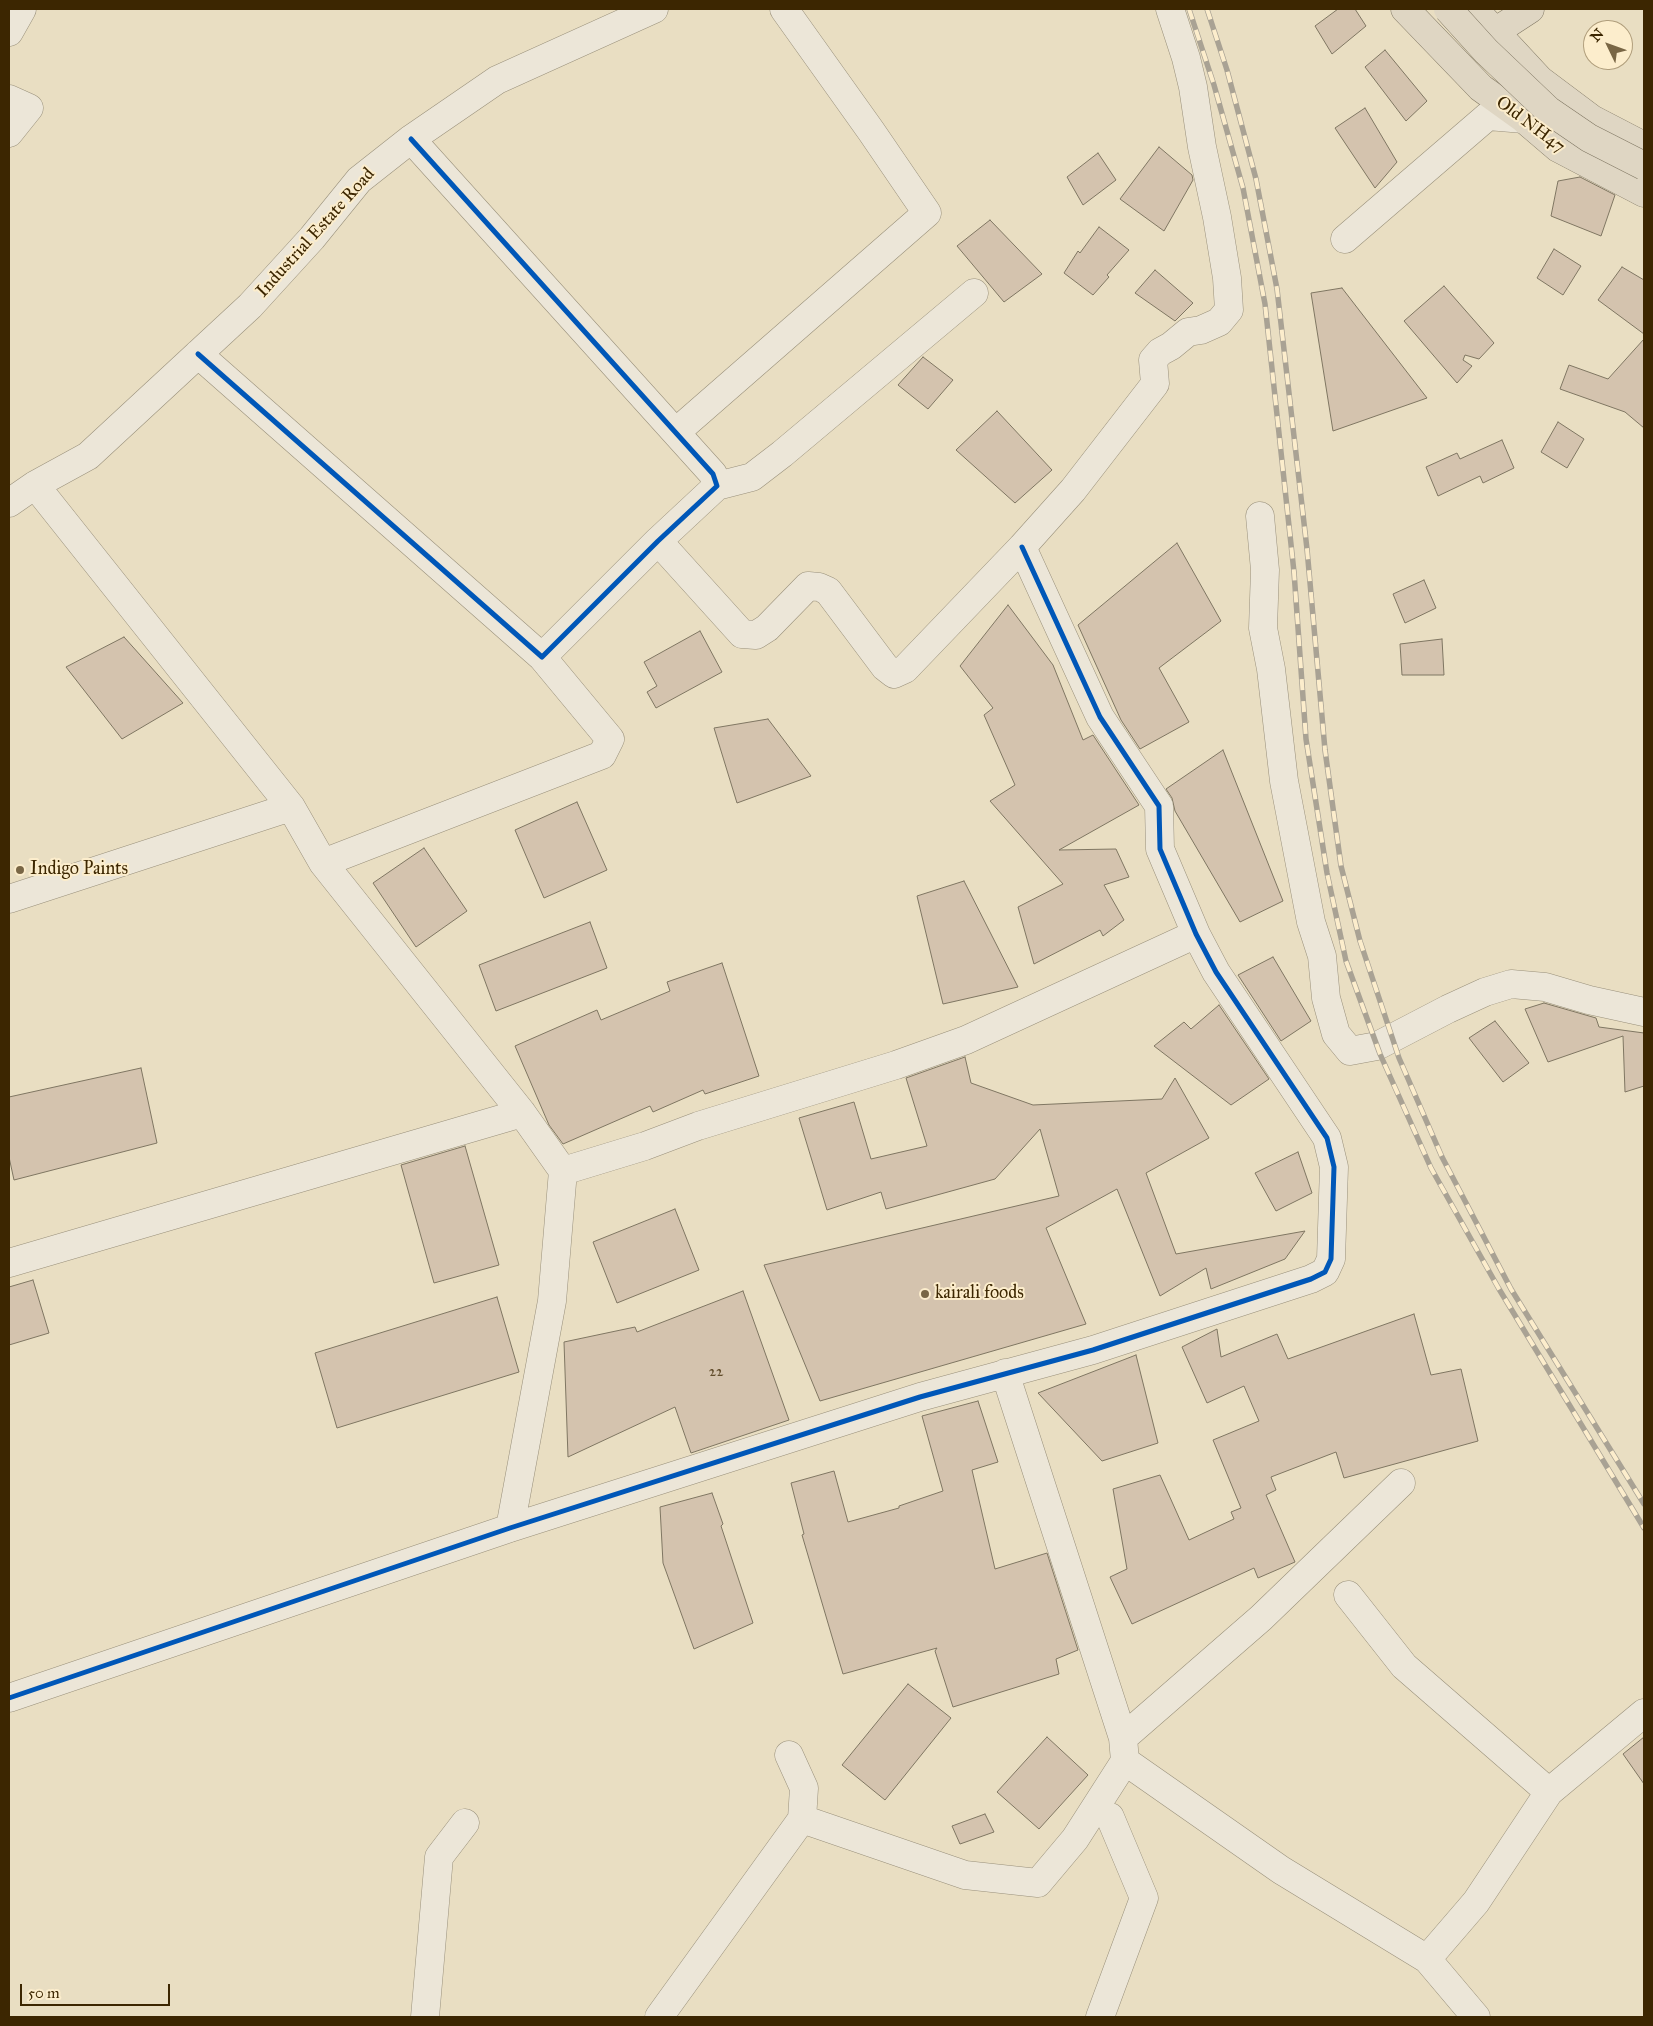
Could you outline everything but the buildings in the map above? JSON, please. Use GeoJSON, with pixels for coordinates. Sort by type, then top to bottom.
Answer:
{"type":"FeatureCollection","features":[{"type":"Feature","properties":{"kind":"main road","name":"Old NH47"},"geometry":{"type":"LineString","coordinates":[[1405,9],[1480,88],[1524,119],[1558,148],[1644,193]]}},
{"type":"Feature","properties":{"kind":"main road"},"geometry":{"type":"LineString","coordinates":[[1448,9],[1486,51],[1548,110],[1589,138],[1644,166]]}},
{"type":"Feature","properties":{"kind":"main road"},"geometry":{"type":"LineString","coordinates":[[1474,9],[1540,80],[1592,119],[1644,146]]}},
{"type":"Feature","properties":{"kind":"main road"},"geometry":{"type":"LineString","coordinates":[[1452,59],[1530,9]]}},
{"type":"Feature","properties":{"kind":"street"},"geometry":{"type":"LineString","coordinates":[[9,32],[22,9]]}},
{"type":"Feature","properties":{"kind":"street","name":"Industrial Estate Road"},"geometry":{"type":"LineString","coordinates":[[9,503],[35,484],[88,456],[250,306],[312,238],[359,180],[411,139],[496,80],[654,9]]}},
{"type":"Feature","properties":{"kind":"street"},"geometry":{"type":"LineString","coordinates":[[676,432],[927,213],[871,130],[784,9]]}},
{"type":"Feature","properties":{"kind":"street"},"geometry":{"type":"LineString","coordinates":[[658,541],[742,634],[756,635],[767,628],[808,586],[819,587],[828,591],[885,667],[894,674],[905,669],[1022,547],[1073,490],[1155,384],[1153,360],[1160,352],[1171,346],[1188,332],[1201,330],[1219,322],[1229,310],[1227,278],[1217,217],[1202,147],[1193,87],[1170,9]]}},
{"type":"Feature","properties":{"kind":"street"},"geometry":{"type":"LineString","coordinates":[[9,99],[29,108],[9,133]]}},
{"type":"Feature","properties":{"kind":"street"},"geometry":{"type":"LineString","coordinates":[[1345,239],[1488,116],[1524,119]]}},
{"type":"Feature","properties":{"kind":"street"},"geometry":{"type":"LineString","coordinates":[[411,139],[676,432],[713,474],[717,486]]}},
{"type":"Feature","properties":{"kind":"street"},"geometry":{"type":"LineString","coordinates":[[542,657],[658,541],[717,486],[752,477],[974,293]]}},
{"type":"Feature","properties":{"kind":"street"},"geometry":{"type":"LineString","coordinates":[[198,354],[542,657],[610,739],[602,755],[323,863]]}},
{"type":"Feature","properties":{"kind":"street"},"geometry":{"type":"LineString","coordinates":[[35,484],[291,807],[323,863],[522,1113],[563,1171],[552,1301],[510,1528]]}},
{"type":"Feature","properties":{"kind":"street"},"geometry":{"type":"LineString","coordinates":[[1260,516],[1265,570],[1263,628],[1272,678],[1284,781],[1310,922],[1322,956],[1326,998],[1336,1034],[1350,1051],[1377,1046],[1448,1009],[1485,992],[1511,984],[1545,987],[1590,1000],[1644,1012]]}},
{"type":"Feature","properties":{"kind":"street"},"geometry":{"type":"LineString","coordinates":[[9,1698],[510,1528],[910,1400],[1093,1350],[1302,1282],[1325,1272],[1331,1260],[1334,1167],[1327,1138],[1216,972],[1196,934],[1160,849],[1159,806],[1100,717],[1022,547]]}},
{"type":"Feature","properties":{"kind":"street"},"geometry":{"type":"LineString","coordinates":[[9,899],[291,807]]}},
{"type":"Feature","properties":{"kind":"street"},"geometry":{"type":"LineString","coordinates":[[563,1171],[645,1146],[698,1126],[896,1065],[966,1040],[1196,934]]}},
{"type":"Feature","properties":{"kind":"street"},"geometry":{"type":"LineString","coordinates":[[9,1263],[522,1113]]}},
{"type":"Feature","properties":{"kind":"street"},"geometry":{"type":"LineString","coordinates":[[1006,1373],[1124,1749],[1281,1870],[1426,1959],[1476,2017]]}},
{"type":"Feature","properties":{"kind":"street"},"geometry":{"type":"LineString","coordinates":[[802,1819],[965,1875],[1038,1883],[1075,1839],[1124,1749],[1401,1483]]}},
{"type":"Feature","properties":{"kind":"street"},"geometry":{"type":"LineString","coordinates":[[1348,1595],[1404,1666],[1549,1792]]}},
{"type":"Feature","properties":{"kind":"street"},"geometry":{"type":"LineString","coordinates":[[1426,1959],[1476,1902],[1549,1792],[1644,1712]]}},
{"type":"Feature","properties":{"kind":"street"},"geometry":{"type":"LineString","coordinates":[[659,2017],[802,1819],[804,1788],[789,1755]]}},
{"type":"Feature","properties":{"kind":"street"},"geometry":{"type":"LineString","coordinates":[[1100,2017],[1144,1898],[1110,1817]]}},
{"type":"Feature","properties":{"kind":"street"},"geometry":{"type":"LineString","coordinates":[[425,2017],[439,1857],[465,1823]]}},
{"type":"Feature","properties":{"kind":"railway"},"geometry":{"type":"LineString","coordinates":[[1189,9],[1214,85],[1243,188],[1265,304],[1294,572],[1306,739],[1327,873],[1346,961],[1380,1054],[1431,1168],[1499,1289],[1644,1528]]}},
{"type":"Feature","properties":{"kind":"railway"},"geometry":{"type":"LineString","coordinates":[[1207,9],[1227,70],[1256,179],[1277,289],[1307,549],[1325,750],[1341,866],[1360,941],[1399,1058],[1442,1157],[1511,1289],[1644,1504]]}},
{"type":"Feature","properties":{"kind":"cycle path"},"geometry":{"type":"LineString","coordinates":[[198,354],[542,657],[658,541],[717,486],[713,474],[411,139]]}},
{"type":"Feature","properties":{"kind":"cycle path"},"geometry":{"type":"LineString","coordinates":[[9,1698],[510,1528],[920,1397],[1093,1350],[1311,1279],[1325,1272],[1331,1259],[1334,1167],[1327,1138],[1216,972],[1196,934],[1160,849],[1159,806],[1100,717],[1022,547]]}},
{"type":"Feature","properties":{"kind":"place","name":"Indigo Paints"},"geometry":{"type":"Point","coordinates":[20,870]}},
{"type":"Feature","properties":{"kind":"place","name":"kairali foods"},"geometry":{"type":"Point","coordinates":[925,1294]}}]}
